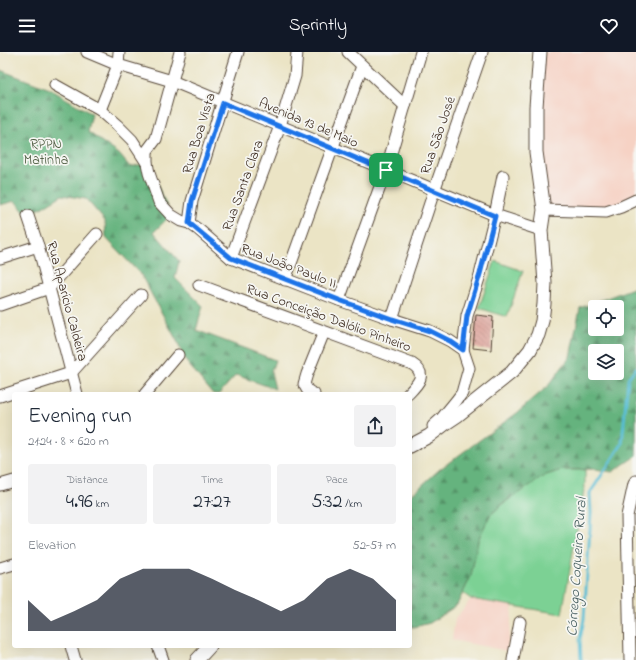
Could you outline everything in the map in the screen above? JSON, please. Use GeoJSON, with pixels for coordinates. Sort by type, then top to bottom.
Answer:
{"type":"FeatureCollection","features":[{"type":"Feature","properties":{"kind":"street","name":"Avenida 13 de Maio"},"geometry":{"type":"LineString","coordinates":[[87,52],[118,65],[172,81],[495,216],[541,230]]}},
{"type":"Feature","properties":{"kind":"street"},"geometry":{"type":"LineString","coordinates":[[100,110],[118,65],[119,52]]}},
{"type":"Feature","properties":{"kind":"street"},"geometry":{"type":"LineString","coordinates":[[147,163],[147,151],[156,138],[180,52]]}},
{"type":"Feature","properties":{"kind":"street","name":"Rua Boa Vista"},"geometry":{"type":"LineString","coordinates":[[189,223],[192,201],[238,52]]}},
{"type":"Feature","properties":{"kind":"street","name":"Rua Santa Clara"},"geometry":{"type":"LineString","coordinates":[[231,258],[280,126],[295,76],[297,52]]}},
{"type":"Feature","properties":{"kind":"street"},"geometry":{"type":"LineString","coordinates":[[348,52],[404,106]]}},
{"type":"Feature","properties":{"kind":"street"},"geometry":{"type":"LineString","coordinates":[[339,300],[386,170],[404,106],[422,52]]}},
{"type":"Feature","properties":{"kind":"street","name":"Rua São José"},"geometry":{"type":"LineString","coordinates":[[392,319],[482,52]]}},
{"type":"Feature","properties":{"kind":"street"},"geometry":{"type":"LineString","coordinates":[[412,444],[429,436],[473,404],[512,372],[530,350],[538,335],[542,321],[545,283],[541,230],[544,210],[536,146],[536,106],[540,52]]}},
{"type":"Feature","properties":{"kind":"street"},"geometry":{"type":"LineString","coordinates":[[285,280],[362,66]]}},
{"type":"Feature","properties":{"kind":"street","name":"Rua João Paulo II"},"geometry":{"type":"LineString","coordinates":[[55,85],[100,110],[117,125],[132,140],[147,163],[148,173],[159,202],[171,215],[189,223],[231,258],[339,300],[430,331],[450,341],[463,350]]}},
{"type":"Feature","properties":{"kind":"street"},"geometry":{"type":"LineString","coordinates":[[412,443],[442,418],[462,393],[469,368],[463,350],[467,316],[495,216],[503,176]]}},
{"type":"Feature","properties":{"kind":"street"},"geometry":{"type":"LineString","coordinates":[[544,210],[606,212],[636,200]]}},
{"type":"Feature","properties":{"kind":"street","name":"Rua Aparício Caldeira"},"geometry":{"type":"LineString","coordinates":[[28,216],[38,246],[76,392]]}},
{"type":"Feature","properties":{"kind":"street"},"geometry":{"type":"LineString","coordinates":[[0,305],[49,288],[97,234]]}},
{"type":"Feature","properties":{"kind":"street"},"geometry":{"type":"LineString","coordinates":[[0,258],[38,246]]}},
{"type":"Feature","properties":{"kind":"street","name":"Rua Conceição Dalólio Pinheiro"},"geometry":{"type":"LineString","coordinates":[[199,285],[412,364],[418,368],[421,374],[420,380],[410,392]]}},
{"type":"Feature","properties":{"kind":"street"},"geometry":{"type":"LineString","coordinates":[[12,392],[71,373],[141,295]]}},
{"type":"Feature","properties":{"kind":"street"},"geometry":{"type":"LineString","coordinates":[[310,392],[304,384],[306,374],[324,332]]}},
{"type":"Feature","properties":{"kind":"street"},"geometry":{"type":"LineString","coordinates":[[147,392],[178,356]]}},
{"type":"Feature","properties":{"kind":"street"},"geometry":{"type":"LineString","coordinates":[[0,396],[12,392]]}},
{"type":"Feature","properties":{"kind":"street"},"geometry":{"type":"LineString","coordinates":[[0,485],[12,482]]}},
{"type":"Feature","properties":{"kind":"street"},"geometry":{"type":"LineString","coordinates":[[630,660],[627,516],[634,484],[636,482]]}},
{"type":"Feature","properties":{"kind":"street"},"geometry":{"type":"LineString","coordinates":[[0,568],[12,565]]}},
{"type":"Feature","properties":{"kind":"street"},"geometry":{"type":"LineString","coordinates":[[513,660],[520,622]]}},
{"type":"Feature","properties":{"kind":"street"},"geometry":{"type":"LineString","coordinates":[[72,648],[75,660]]}},
{"type":"Feature","properties":{"kind":"street"},"geometry":{"type":"LineString","coordinates":[[159,648],[163,660]]}},
{"type":"Feature","properties":{"kind":"street"},"geometry":{"type":"LineString","coordinates":[[197,660],[208,648]]}},
{"type":"Feature","properties":{"kind":"shaded area"},"geometry":{"type":"Polygon","coordinates":[[[540,52],[636,52],[636,200],[621,207],[544,210],[541,194],[540,52]]]}},
{"type":"Feature","properties":{"kind":"shaded area"},"geometry":{"type":"Polygon","coordinates":[[[471,599],[513,605],[507,651],[452,640],[455,619],[471,599]]]}},
{"type":"Feature","properties":{"kind":"green space","name":"RPPN Matinha"},"geometry":{"type":"Polygon","coordinates":[[[0,70],[50,89],[92,114],[88,132],[119,154],[130,167],[147,163],[171,215],[154,232],[179,261],[175,278],[203,306],[196,330],[275,360],[271,372],[275,389],[236,375],[221,392],[211,392],[184,359],[177,341],[141,275],[106,238],[105,221],[86,199],[62,195],[28,216],[15,201],[0,205],[0,70]]]}},
{"type":"Feature","properties":{"kind":"green space"},"geometry":{"type":"Polygon","coordinates":[[[495,261],[523,271],[507,317],[479,308],[495,261]]]}},
{"type":"Feature","properties":{"kind":"green space"},"geometry":{"type":"Polygon","coordinates":[[[636,287],[636,456],[612,472],[595,469],[562,470],[546,475],[505,502],[490,515],[478,540],[471,576],[457,605],[430,623],[412,627],[412,494],[440,469],[517,413],[548,386],[570,357],[580,308],[588,305],[588,336],[624,336],[624,300],[601,300],[636,287]]]}},
{"type":"Feature","properties":{"kind":"green space"},"geometry":{"type":"Polygon","coordinates":[[[562,470],[585,470],[585,484],[562,614],[471,599],[463,593],[471,576],[478,540],[490,515],[519,491],[546,475],[562,470]]]}},
{"type":"Feature","properties":{"kind":"building"},"geometry":{"type":"Polygon","coordinates":[[[476,315],[493,317],[491,350],[473,348],[476,315]]]}},
{"type":"Feature","properties":{"kind":"waterway","name":"Córrego Coqueiro Rural"},"geometry":{"type":"LineString","coordinates":[[581,660],[580,639],[584,619],[591,513],[590,493],[622,444],[628,378],[636,368]]}},
{"type":"Feature","properties":{"kind":"route"},"geometry":{"type":"LineString","coordinates":[[223,103],[386,170],[495,216],[467,316],[463,350],[450,341],[430,331],[339,300],[231,258],[189,223],[192,201],[223,103]]}}]}
